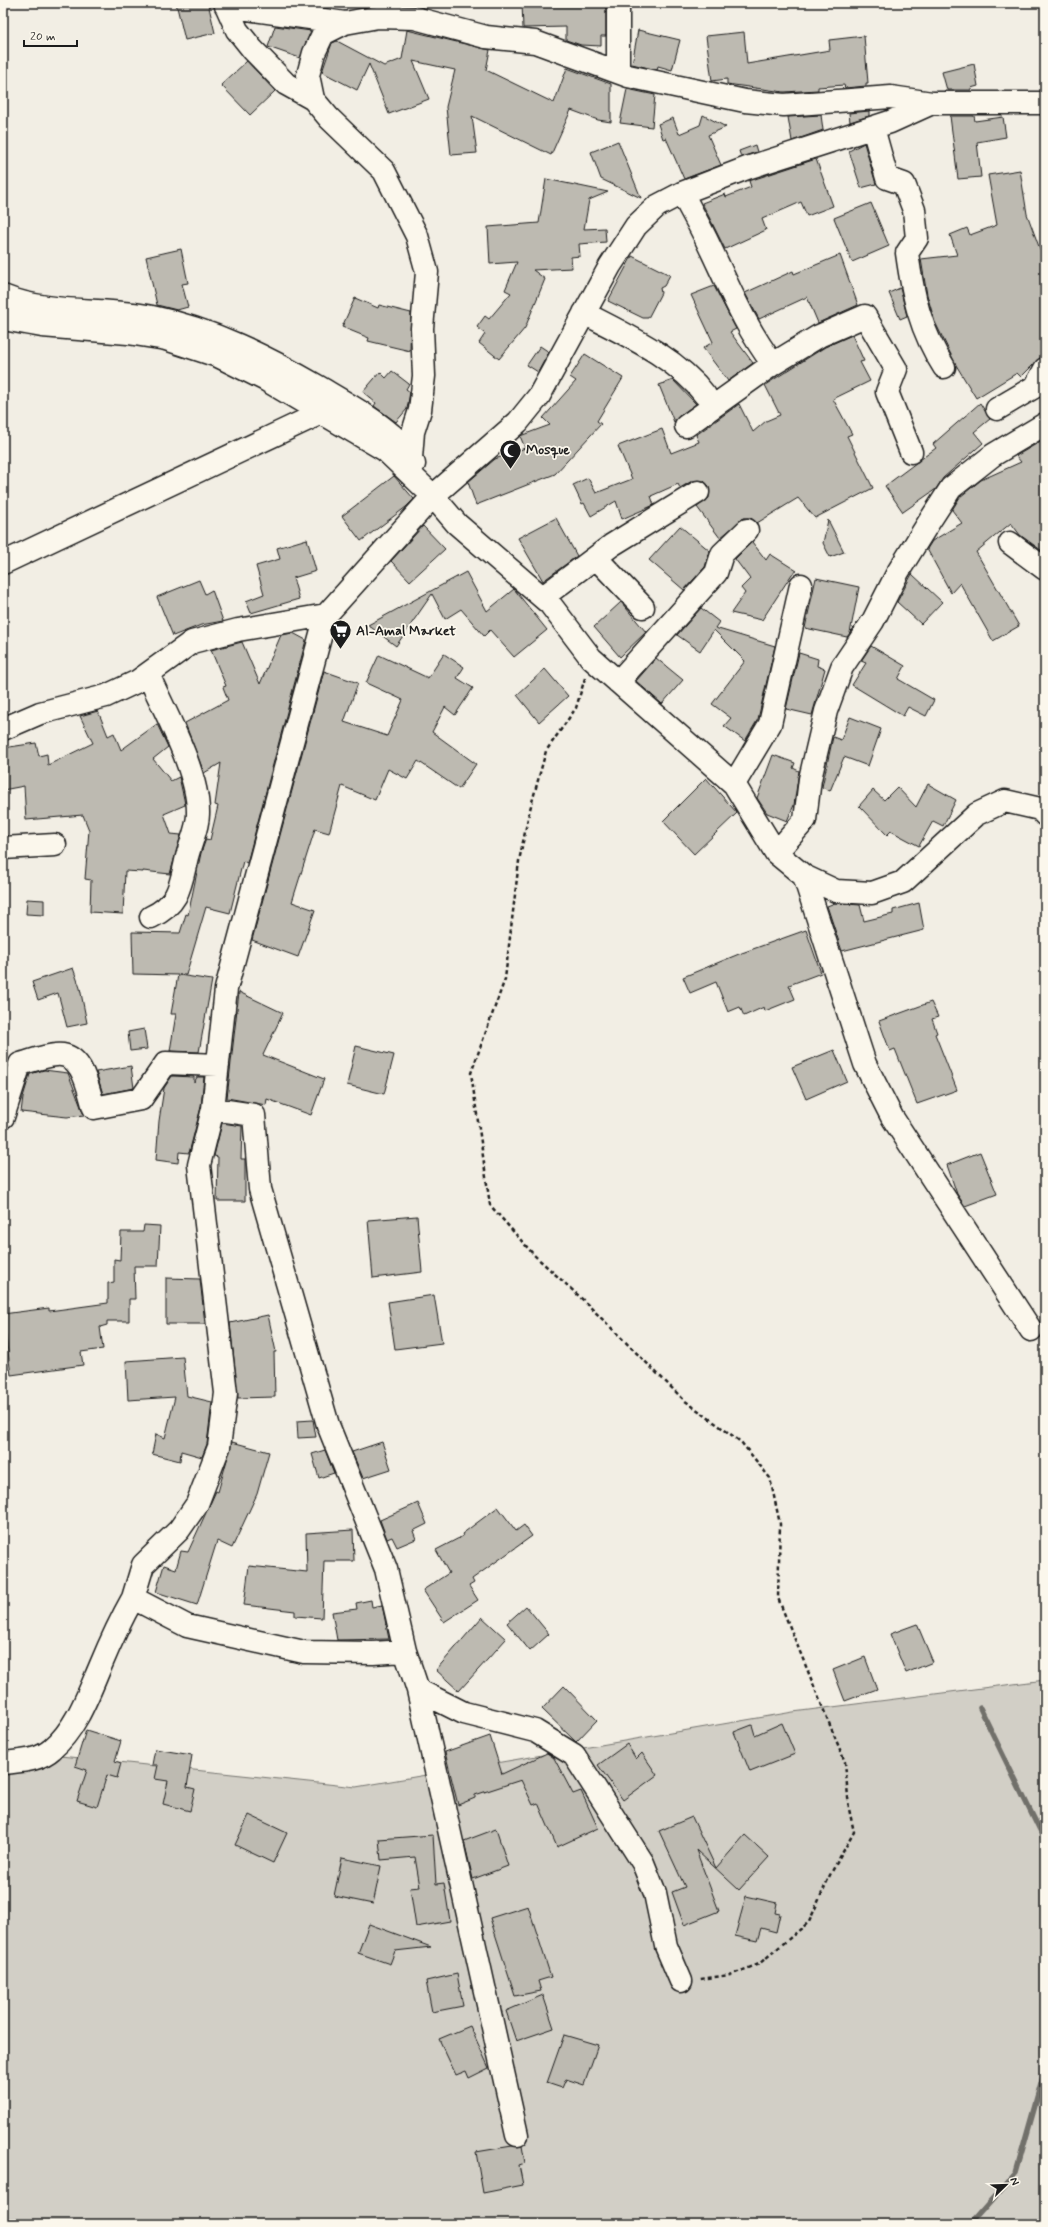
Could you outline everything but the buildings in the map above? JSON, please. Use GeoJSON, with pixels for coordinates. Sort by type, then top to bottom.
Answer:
{"type":"FeatureCollection","features":[{"type":"Feature","properties":{"kind":"street"},"geometry":{"type":"LineString","coordinates":[[618,3],[618,72]]}},
{"type":"Feature","properties":{"kind":"street"},"geometry":{"type":"LineString","coordinates":[[225,4],[345,23]]}},
{"type":"Feature","properties":{"kind":"street"},"geometry":{"type":"LineString","coordinates":[[225,4],[237,30],[253,50],[286,84],[313,99],[329,118],[384,171],[417,236],[427,272],[422,328],[424,376],[420,410],[414,432],[411,458]]}},
{"type":"Feature","properties":{"kind":"street"},"geometry":{"type":"LineString","coordinates":[[313,99],[308,75],[314,53],[323,34],[345,23],[378,17],[415,18],[486,37],[535,42],[618,72],[699,92],[745,101],[784,105],[890,96],[932,103],[1045,103]]}},
{"type":"Feature","properties":{"kind":"street"},"geometry":{"type":"LineString","coordinates":[[3,1763],[31,1760],[52,1750],[66,1733],[85,1703],[118,1624],[133,1598],[143,1565],[179,1530],[197,1504],[219,1447],[226,1393],[200,1165],[213,1109],[226,989],[326,615],[433,496],[518,422],[540,396],[610,266],[636,226],[657,206],[682,193],[747,168],[873,128],[932,103]]}},
{"type":"Feature","properties":{"kind":"street"},"geometry":{"type":"LineString","coordinates":[[873,128],[887,178],[904,184],[914,210],[917,238],[907,253],[912,293],[929,345],[944,367]]}},
{"type":"Feature","properties":{"kind":"street"},"geometry":{"type":"LineString","coordinates":[[682,193],[706,239],[722,276],[756,341],[773,364]]}},
{"type":"Feature","properties":{"kind":"street"},"geometry":{"type":"LineString","coordinates":[[3,296],[15,301],[59,308],[151,316],[192,327],[282,366],[385,450],[433,496],[457,524],[543,597],[591,658],[734,784],[776,853],[804,876],[836,891],[872,893],[903,882],[977,814],[1005,801],[1040,809],[1045,815]]}},
{"type":"Feature","properties":{"kind":"street"},"geometry":{"type":"LineString","coordinates":[[584,313],[658,355],[693,379],[705,395]]}},
{"type":"Feature","properties":{"kind":"street"},"geometry":{"type":"LineString","coordinates":[[686,426],[773,364],[819,336],[865,316],[896,369],[888,392],[911,452]]}},
{"type":"Feature","properties":{"kind":"street"},"geometry":{"type":"LineString","coordinates":[[3,319],[42,326],[128,333],[166,339],[218,356],[266,380],[327,404],[394,436],[411,458],[433,496]]}},
{"type":"Feature","properties":{"kind":"street"},"geometry":{"type":"LineString","coordinates":[[997,409],[1036,386],[1045,369]]}},
{"type":"Feature","properties":{"kind":"street"},"geometry":{"type":"LineString","coordinates":[[3,564],[327,404]]}},
{"type":"Feature","properties":{"kind":"street"},"geometry":{"type":"LineString","coordinates":[[776,853],[805,820],[810,779],[826,711],[842,667],[873,622],[898,572],[951,488],[993,455],[1045,424]]}},
{"type":"Feature","properties":{"kind":"street"},"geometry":{"type":"LineString","coordinates":[[543,597],[596,558],[698,492]]}},
{"type":"Feature","properties":{"kind":"street"},"geometry":{"type":"LineString","coordinates":[[618,682],[716,573],[722,554],[747,530]]}},
{"type":"Feature","properties":{"kind":"street"},"geometry":{"type":"LineString","coordinates":[[1010,543],[1045,569]]}},
{"type":"Feature","properties":{"kind":"street"},"geometry":{"type":"LineString","coordinates":[[596,558],[643,607]]}},
{"type":"Feature","properties":{"kind":"street"},"geometry":{"type":"LineString","coordinates":[[734,784],[770,724],[800,585]]}},
{"type":"Feature","properties":{"kind":"street"},"geometry":{"type":"LineString","coordinates":[[3,729],[40,713],[106,696],[138,681],[192,642],[238,630],[326,615]]}},
{"type":"Feature","properties":{"kind":"street"},"geometry":{"type":"LineString","coordinates":[[148,674],[182,750],[197,790],[198,815],[180,890],[165,910],[151,917]]}},
{"type":"Feature","properties":{"kind":"street"},"geometry":{"type":"LineString","coordinates":[[3,848],[55,845]]}},
{"type":"Feature","properties":{"kind":"street"},"geometry":{"type":"LineString","coordinates":[[804,876],[865,1064],[896,1123],[1031,1330]]}},
{"type":"Feature","properties":{"kind":"street"},"geometry":{"type":"LineString","coordinates":[[3,1117],[20,1064],[57,1054],[71,1057],[81,1067],[94,1108],[141,1099],[166,1063],[218,1065]]}},
{"type":"Feature","properties":{"kind":"street"},"geometry":{"type":"LineString","coordinates":[[213,1109],[254,1115],[260,1189],[328,1425],[386,1569],[406,1651],[418,1690],[518,2135]]}},
{"type":"Feature","properties":{"kind":"street"},"geometry":{"type":"LineString","coordinates":[[133,1598],[187,1626],[304,1652],[373,1653],[406,1651]]}},
{"type":"Feature","properties":{"kind":"street"},"geometry":{"type":"LineString","coordinates":[[418,1690],[464,1713],[535,1731],[574,1755],[643,1863],[655,1893],[666,1946],[681,1981]]}},
{"type":"Feature","properties":{"kind":"path"},"geometry":{"type":"LineString","coordinates":[[591,658],[576,708],[546,751],[529,813],[519,861],[505,979],[471,1073],[490,1204],[534,1255],[579,1296],[684,1400],[741,1442],[770,1478],[780,1524],[778,1598],[845,1762],[849,1809],[854,1832],[830,1875],[809,1922],[759,1964],[730,1975],[681,1981]]}},
{"type":"Feature","properties":{"kind":"shaded area"},"geometry":{"type":"Polygon","coordinates":[[[1045,1680],[1045,2224],[3,2224],[3,1750],[356,1787],[793,1712],[1045,1680]]]}},
{"type":"Feature","properties":{"kind":"waterway"},"geometry":{"type":"LineString","coordinates":[[980,1708],[1045,1841]]}},
{"type":"Feature","properties":{"kind":"waterway"},"geometry":{"type":"LineString","coordinates":[[971,2224],[1016,2173],[1045,2070]]}},
{"type":"Feature","properties":{"kind":"place","name":"Mosque"},"geometry":{"type":"Point","coordinates":[510,470]}},
{"type":"Feature","properties":{"kind":"place","name":"Al-Amal Market"},"geometry":{"type":"Point","coordinates":[340,650]}}]}
